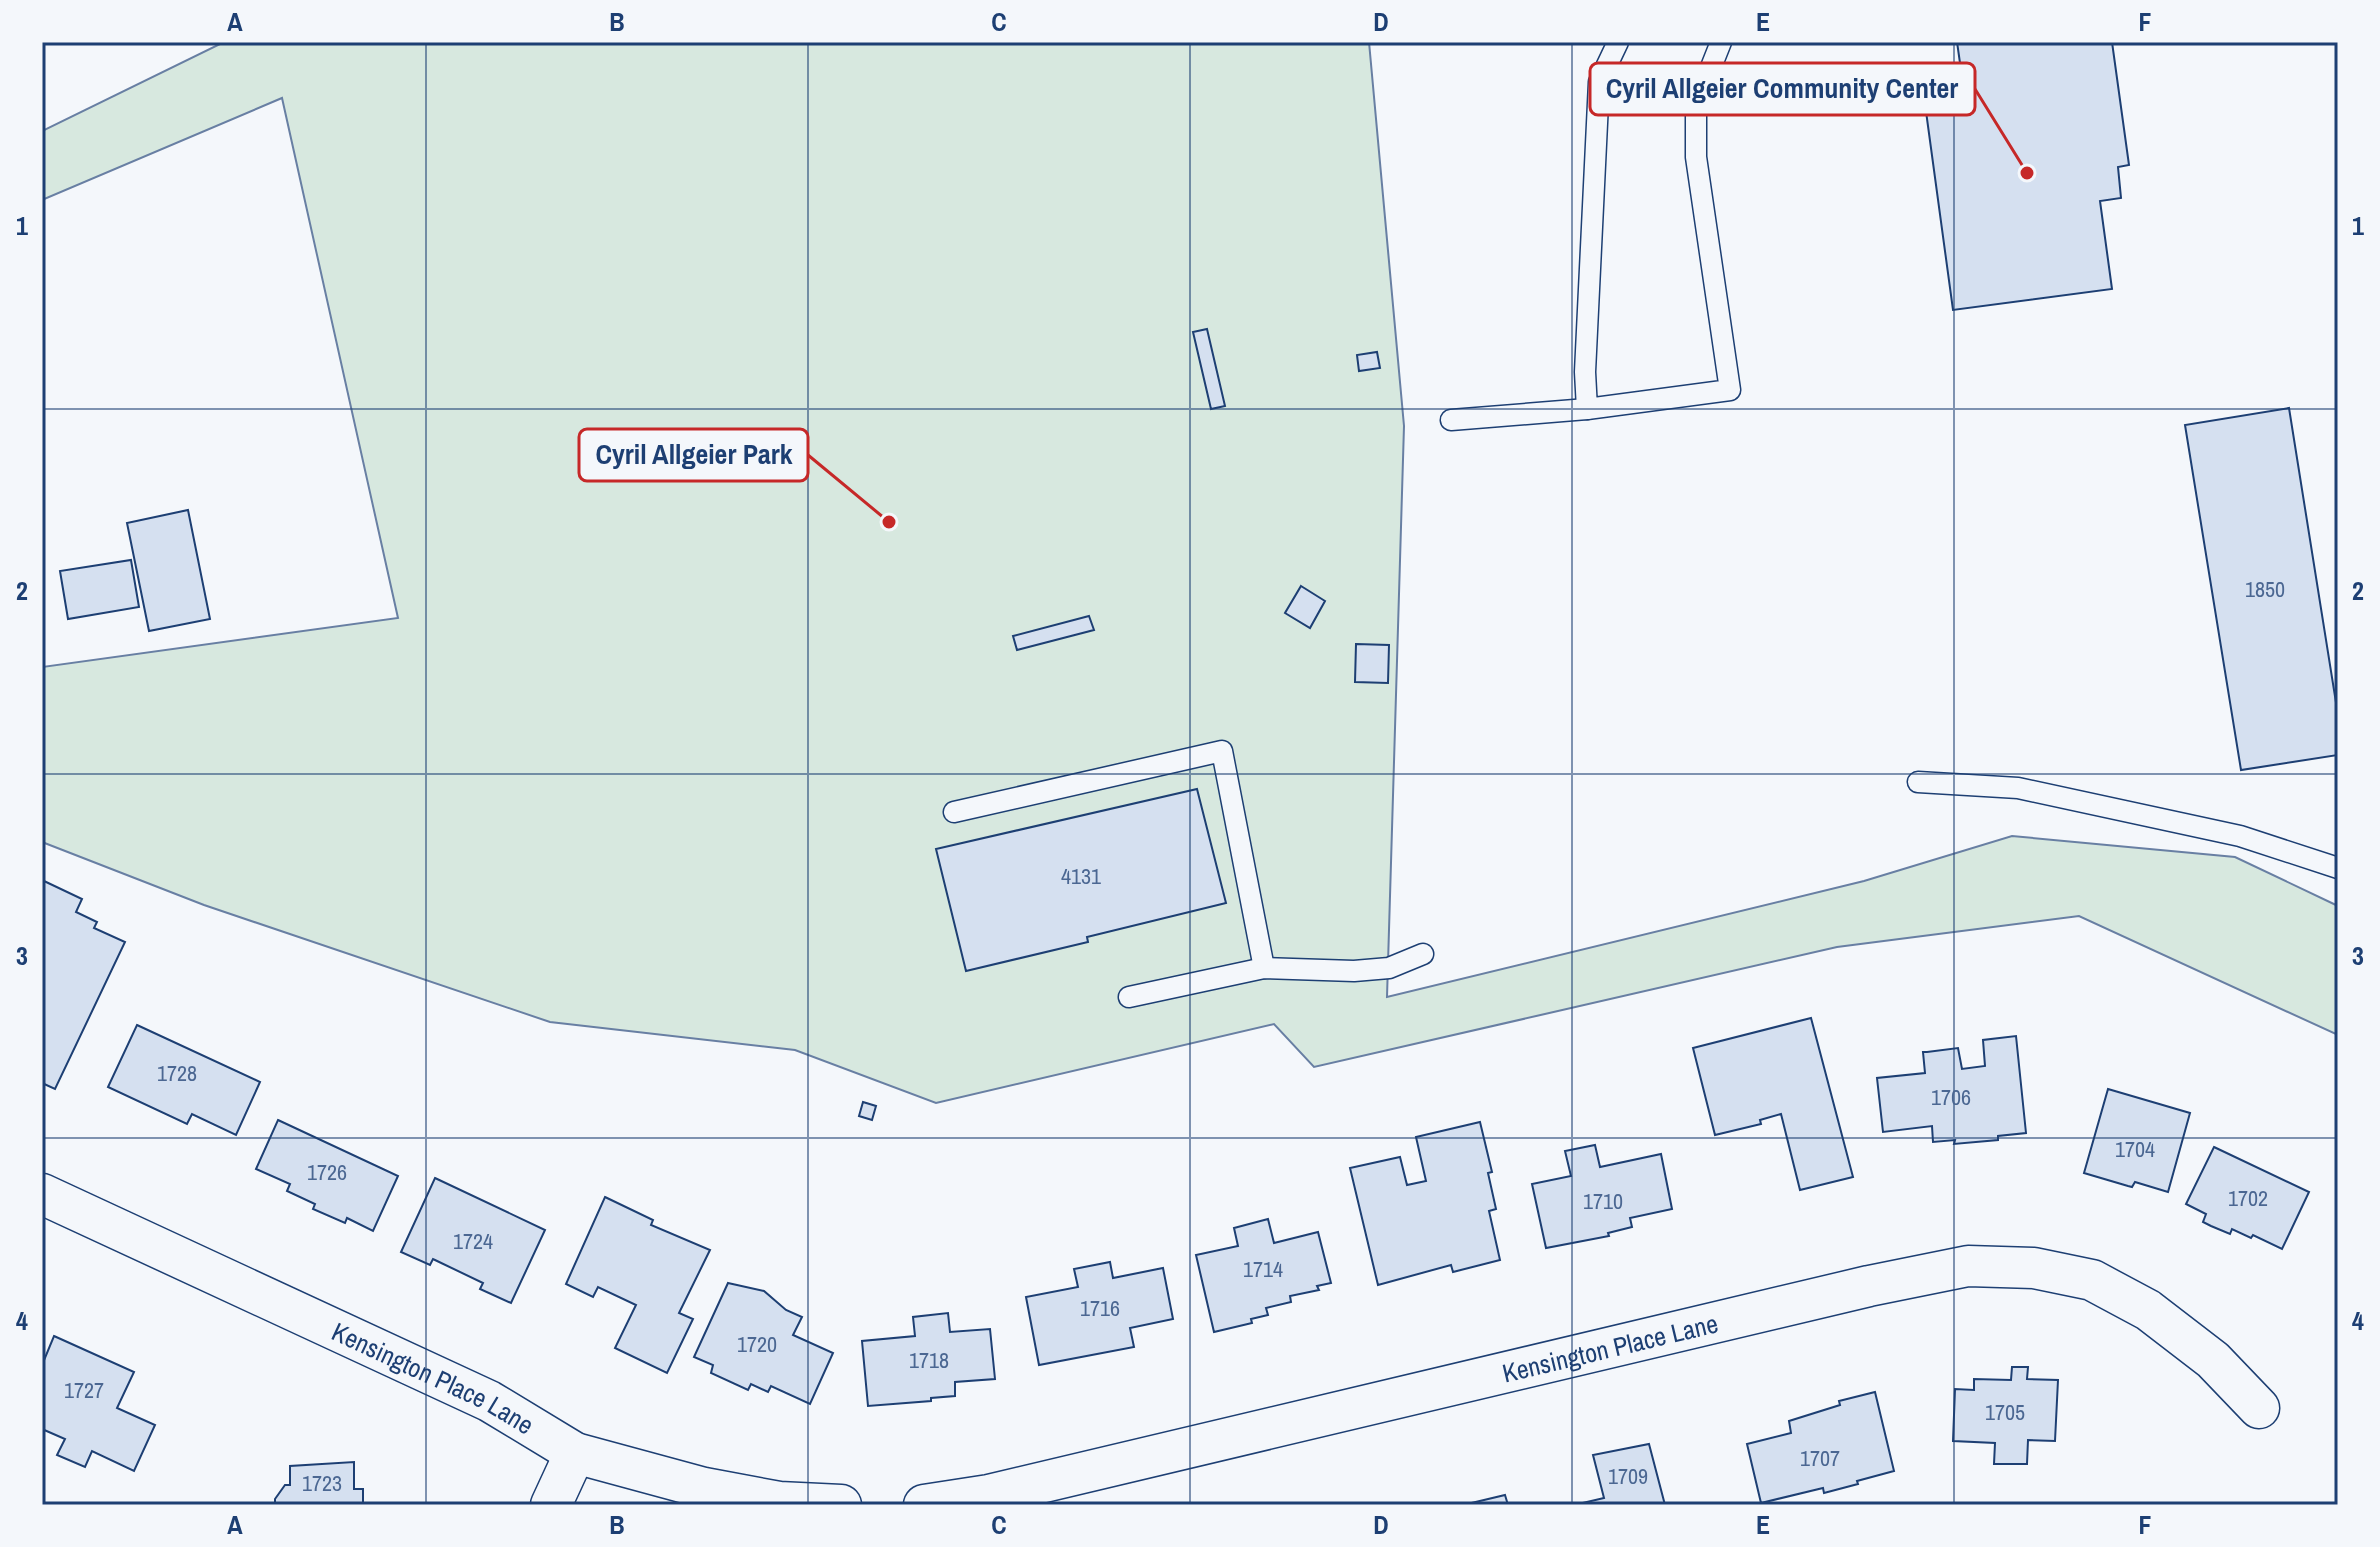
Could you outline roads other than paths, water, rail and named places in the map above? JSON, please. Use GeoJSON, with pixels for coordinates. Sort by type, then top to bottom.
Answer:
{"type":"FeatureCollection","features":[{"type":"Feature","properties":{"kind":"street","name":"Kensington Place Lane"},"geometry":{"type":"LineString","coordinates":[[42,1194],[489,1401],[575,1453],[704,1488],[779,1502],[841,1505]]}},
{"type":"Feature","properties":{"kind":"street","name":"Kensington Place Lane"},"geometry":{"type":"LineString","coordinates":[[924,1505],[989,1495],[1869,1286],[1968,1266],[2034,1268],[2092,1280],[2148,1310],[2202,1351],[2259,1408]]}},
{"type":"Feature","properties":{"kind":"street"},"geometry":{"type":"LineString","coordinates":[[551,1505],[575,1453]]}},
{"type":"Feature","properties":{"kind":"lane"},"geometry":{"type":"LineString","coordinates":[[1587,409],[1585,372],[1599,82],[1618,42]]}},
{"type":"Feature","properties":{"kind":"lane"},"geometry":{"type":"LineString","coordinates":[[1451,420],[1587,409],[1730,390],[1696,157],[1696,105],[1721,42]]}},
{"type":"Feature","properties":{"kind":"lane"},"geometry":{"type":"LineString","coordinates":[[954,812],[1222,751],[1264,968]]}},
{"type":"Feature","properties":{"kind":"lane"},"geometry":{"type":"LineString","coordinates":[[1918,782],[2018,788],[2240,836],[2338,868]]}},
{"type":"Feature","properties":{"kind":"lane"},"geometry":{"type":"LineString","coordinates":[[1129,997],[1264,968],[1354,971],[1389,968],[1423,954]]}},
{"type":"Feature","properties":{"kind":"place","name":"Cyril Allgeier Community Center"},"geometry":{"type":"Point","coordinates":[2027,173]}},
{"type":"Feature","properties":{"kind":"place","name":"Cyril Allgeier Park"},"geometry":{"type":"Point","coordinates":[889,522]}}]}
